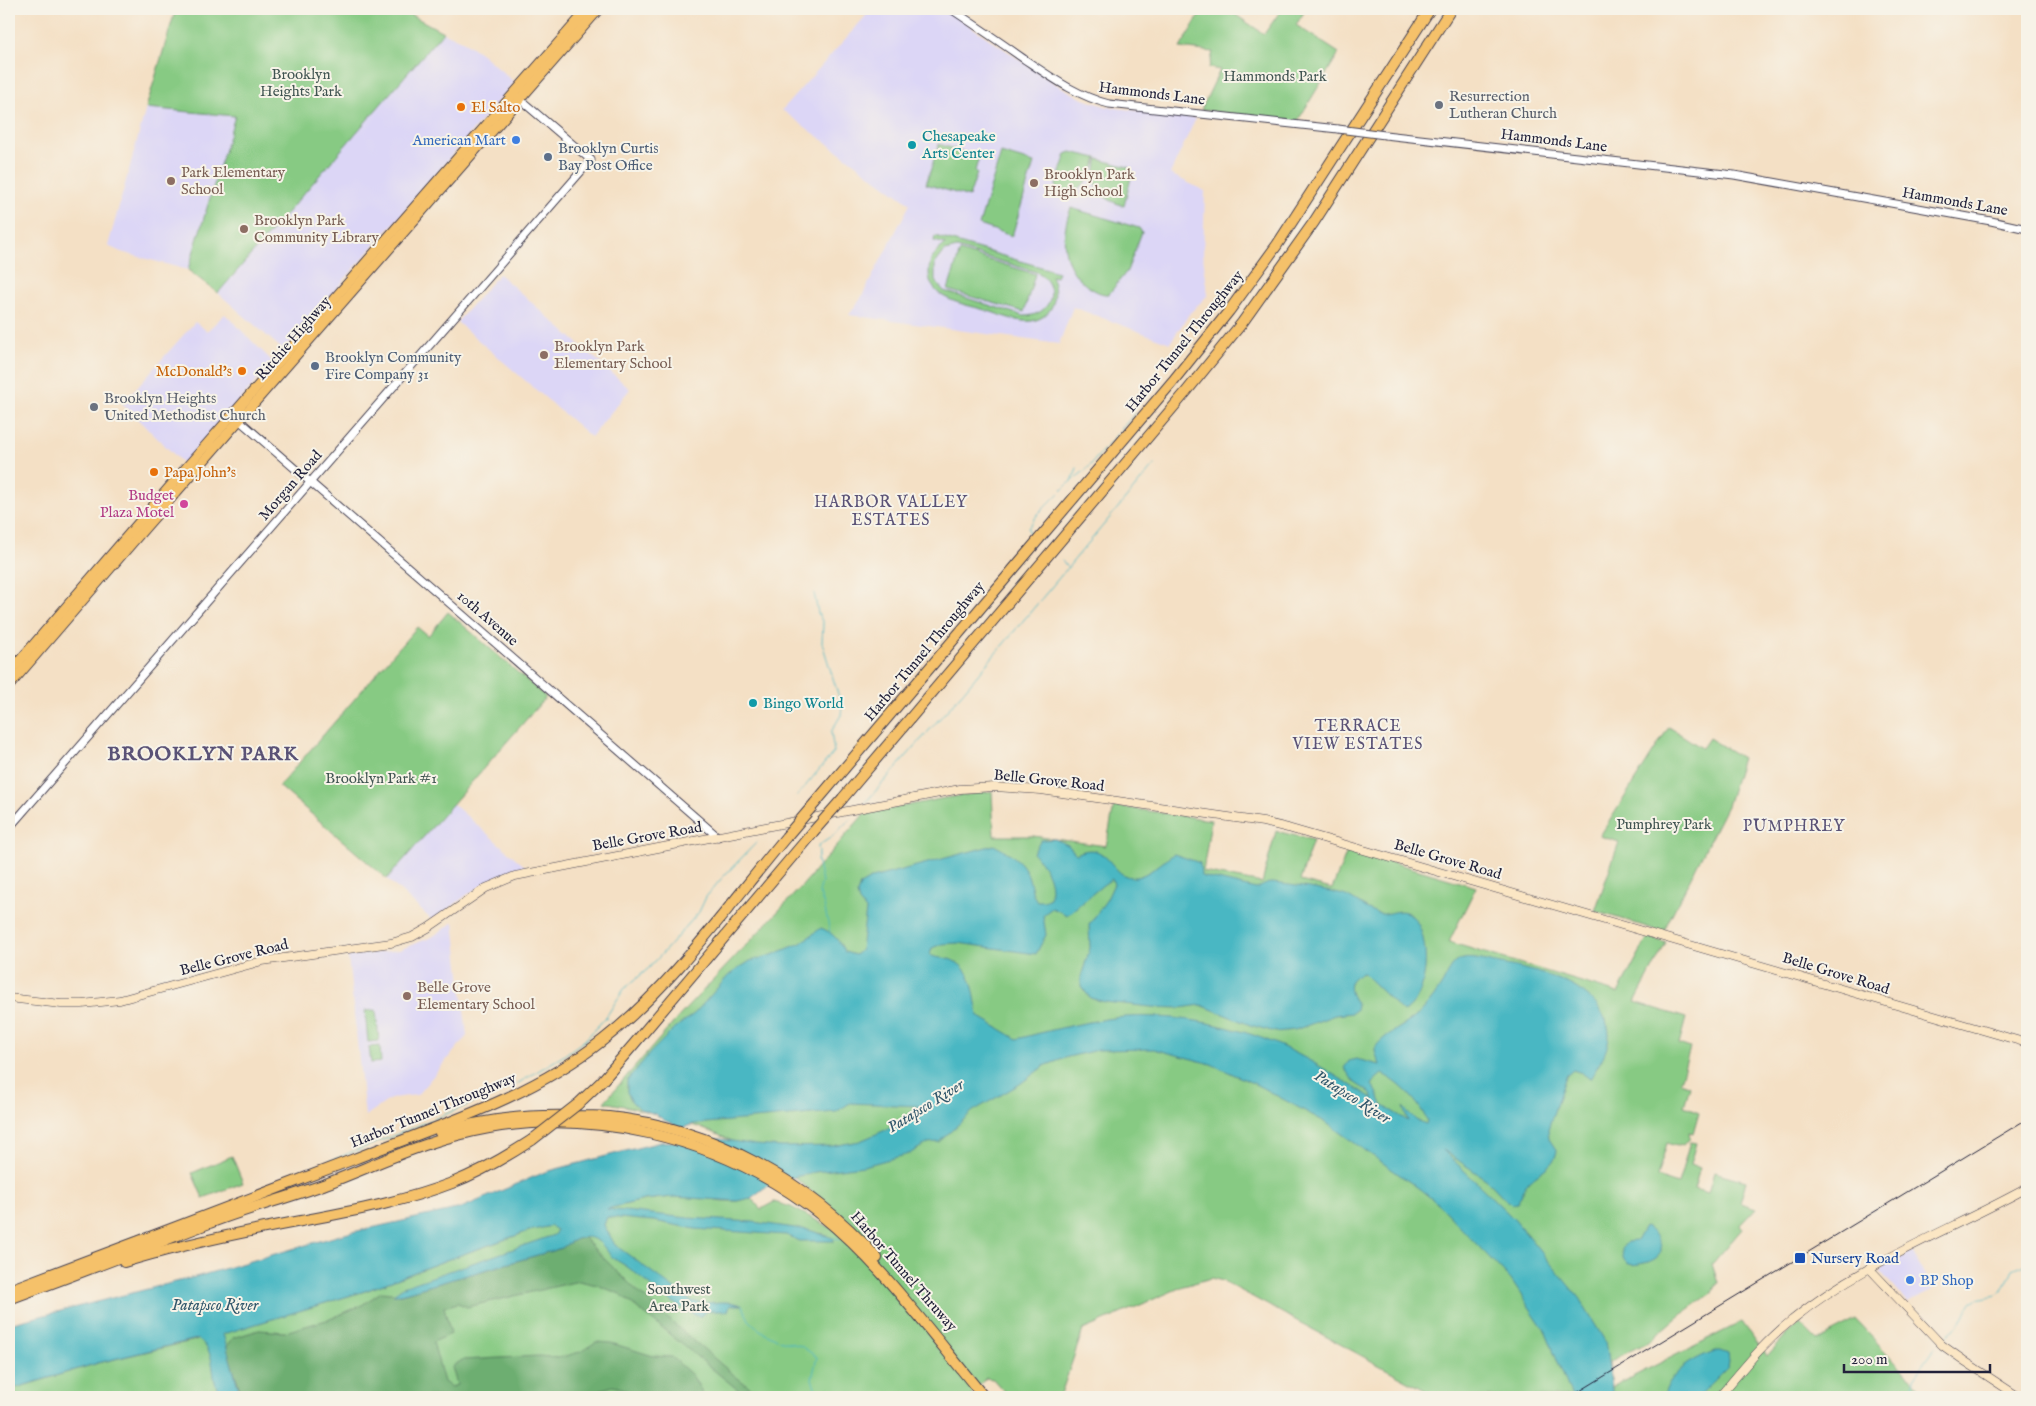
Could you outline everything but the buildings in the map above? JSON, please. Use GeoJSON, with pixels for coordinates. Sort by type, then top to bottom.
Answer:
{"type":"FeatureCollection","features":[{"type":"Feature","properties":{"kind":"highway"},"geometry":{"type":"LineString","coordinates":[[1380,86],[1425,9]]}},
{"type":"Feature","properties":{"kind":"highway","name":"Harbor Tunnel Throughway"},"geometry":{"type":"LineString","coordinates":[[9,1290],[318,1174],[508,1098],[548,1077],[580,1057],[620,1026],[657,990],[1167,388],[1229,311],[1278,245],[1430,9]]}},
{"type":"Feature","properties":{"kind":"highway","name":"Harbor Tunnel Throughway"},"geometry":{"type":"LineString","coordinates":[[72,1276],[90,1273],[136,1258],[206,1240],[405,1199],[466,1177],[501,1160],[532,1140],[578,1104],[629,1050],[1186,392],[1242,323],[1314,222],[1450,9]]}},
{"type":"Feature","properties":{"kind":"highway","name":"Harbor Tunnel Throughway"},"geometry":{"type":"LineString","coordinates":[[318,1174],[337,1170],[403,1144],[451,1129],[507,1118],[539,1115],[609,1117],[641,1127]]}},
{"type":"Feature","properties":{"kind":"highway","name":"Harbor Tunnel Throughway"},"geometry":{"type":"LineString","coordinates":[[9,1299],[207,1224],[323,1185],[399,1154],[459,1134],[503,1126],[557,1123],[641,1127]]}},
{"type":"Feature","properties":{"kind":"highway","name":"Harbor Tunnel Thruway"},"geometry":{"type":"LineString","coordinates":[[641,1127],[720,1156],[769,1180],[809,1206],[844,1235],[872,1263],[984,1397]]}},
{"type":"Feature","properties":{"kind":"highway","name":"Harbor Tunnel Thruway"},"geometry":{"type":"LineString","coordinates":[[641,1127],[674,1130],[736,1153],[806,1193],[832,1213],[860,1239],[993,1397]]}},
{"type":"Feature","properties":{"kind":"main road","name":"Ritchie Highway"},"geometry":{"type":"LineString","coordinates":[[9,686],[239,420],[588,9]]}},
{"type":"Feature","properties":{"kind":"main road","name":"Ritchie Highway"},"geometry":{"type":"LineString","coordinates":[[9,673],[516,96],[599,9]]}},
{"type":"Feature","properties":{"kind":"main road","name":"Belle Grove Road"},"geometry":{"type":"LineString","coordinates":[[9,998],[61,1004],[120,1000],[262,961],[391,944],[412,937],[486,888],[515,876],[960,789],[995,787],[1041,790],[1244,819],[1323,837],[2027,1043]]}},
{"type":"Feature","properties":{"kind":"main road"},"geometry":{"type":"LineString","coordinates":[[1719,1397],[1758,1352],[1786,1324],[1820,1298],[1869,1268],[2027,1188]]}},
{"type":"Feature","properties":{"kind":"main road"},"geometry":{"type":"LineString","coordinates":[[1869,1268],[1942,1344],[2019,1397]]}},
{"type":"Feature","properties":{"kind":"street","name":"Hammonds Lane"},"geometry":{"type":"LineString","coordinates":[[951,9],[1057,82],[1084,96],[1109,104],[1734,175],[2027,229]]}},
{"type":"Feature","properties":{"kind":"street","name":"Morgan Road"},"geometry":{"type":"LineString","coordinates":[[9,828],[591,160],[516,96]]}},
{"type":"Feature","properties":{"kind":"street","name":"10th Avenue"},"geometry":{"type":"LineString","coordinates":[[239,420],[718,837]]}},
{"type":"Feature","properties":{"kind":"shaded area","name":"Brooklyn Park High School"},"geometry":{"type":"Polygon","coordinates":[[[872,9],[945,9],[1054,83],[1083,99],[1108,107],[1196,118],[1170,174],[1205,191],[1203,256],[1208,295],[1190,313],[1170,343],[1073,307],[1059,344],[849,315],[860,300],[910,204],[782,110],[872,9]]]}},
{"type":"Feature","properties":{"kind":"shaded area"},"geometry":{"type":"Polygon","coordinates":[[[443,32],[466,43],[514,82],[414,200],[282,349],[218,293],[443,32]]]}},
{"type":"Feature","properties":{"kind":"shaded area","name":"Park Elementary School"},"geometry":{"type":"Polygon","coordinates":[[[146,108],[235,116],[188,270],[121,252],[108,246],[146,108]]]}},
{"type":"Feature","properties":{"kind":"shaded area","name":"Brooklyn Park Elementary School"},"geometry":{"type":"Polygon","coordinates":[[[499,274],[630,389],[591,437],[457,322],[499,274]]]}},
{"type":"Feature","properties":{"kind":"shaded area"},"geometry":{"type":"Polygon","coordinates":[[[225,314],[273,362],[184,464],[122,404],[195,322],[207,331],[225,314]]]}},
{"type":"Feature","properties":{"kind":"shaded area"},"geometry":{"type":"Polygon","coordinates":[[[453,804],[528,869],[509,872],[484,884],[433,921],[387,879],[453,804]]]}},
{"type":"Feature","properties":{"kind":"shaded area","name":"Belle Grove Elementary School"},"geometry":{"type":"Polygon","coordinates":[[[454,922],[467,1036],[417,1095],[392,1098],[365,1116],[348,956],[399,950],[432,937],[454,922]]]}},
{"type":"Feature","properties":{"kind":"shaded area"},"geometry":{"type":"Polygon","coordinates":[[[1912,1252],[1933,1290],[1907,1302],[1881,1272],[1885,1265],[1912,1252]]]}},
{"type":"Feature","properties":{"kind":"green space","name":"Brooklyn Heights Park"},"geometry":{"type":"Polygon","coordinates":[[[181,9],[400,9],[443,32],[218,293],[188,270],[235,116],[146,108],[174,15],[181,9]]]}},
{"type":"Feature","properties":{"kind":"green space","name":"Hammonds Park"},"geometry":{"type":"Polygon","coordinates":[[[1203,9],[1235,9],[1233,13],[1264,34],[1282,9],[1306,9],[1296,25],[1339,53],[1297,122],[1201,110],[1220,70],[1209,68],[1213,52],[1180,48],[1203,9]]]}},
{"type":"Feature","properties":{"kind":"green space"},"geometry":{"type":"Polygon","coordinates":[[[939,144],[979,157],[975,171],[977,173],[969,197],[926,184],[939,144]]]}},
{"type":"Feature","properties":{"kind":"green space"},"geometry":{"type":"Polygon","coordinates":[[[1071,152],[1097,158],[1091,173],[1083,185],[1077,188],[1063,190],[1055,188],[1066,154],[1071,152]]]}},
{"type":"Feature","properties":{"kind":"green space"},"geometry":{"type":"Polygon","coordinates":[[[1001,153],[1034,163],[1012,236],[979,225],[1001,153]]]}},
{"type":"Feature","properties":{"kind":"green space"},"geometry":{"type":"Polygon","coordinates":[[[1098,159],[1128,167],[1132,174],[1124,206],[1108,199],[1098,189],[1095,176],[1098,159]]]}},
{"type":"Feature","properties":{"kind":"green space"},"geometry":{"type":"Polygon","coordinates":[[[1071,208],[1139,228],[1142,232],[1127,271],[1109,294],[1100,293],[1087,286],[1078,278],[1068,260],[1064,240],[1067,219],[1071,208]]]}},
{"type":"Feature","properties":{"kind":"green space"},"geometry":{"type":"Polygon","coordinates":[[[935,236],[1058,272],[1056,277],[1051,276],[1055,297],[1050,309],[1040,319],[1021,321],[950,300],[935,289],[930,282],[930,263],[946,244],[934,241],[935,236]],[[957,248],[945,251],[935,264],[935,281],[944,291],[1024,316],[1040,312],[1050,300],[1050,286],[1039,273],[957,248]]]}},
{"type":"Feature","properties":{"kind":"green space"},"geometry":{"type":"Polygon","coordinates":[[[960,251],[1035,274],[1024,312],[948,290],[960,251]]]}},
{"type":"Feature","properties":{"kind":"green space","name":"Brooklyn Park #1"},"geometry":{"type":"Polygon","coordinates":[[[448,612],[546,697],[387,879],[279,786],[417,627],[428,636],[448,612]]]}},
{"type":"Feature","properties":{"kind":"green space","name":"Pumphrey Park"},"geometry":{"type":"Polygon","coordinates":[[[1669,727],[1702,748],[1709,738],[1742,758],[1727,806],[1663,932],[1595,911],[1619,842],[1600,836],[1669,727]]]}},
{"type":"Feature","properties":{"kind":"green space","name":"Southwest Area Park"},"geometry":{"type":"Polygon","coordinates":[[[992,791],[994,836],[1033,836],[1106,846],[1114,806],[1211,820],[1203,872],[1262,883],[1276,831],[1313,840],[1300,881],[1332,889],[1348,849],[1476,887],[1449,942],[1618,993],[1648,937],[1666,943],[1635,1002],[1686,1018],[1679,1044],[1690,1048],[1680,1082],[1690,1086],[1684,1106],[1699,1112],[1693,1133],[1689,1132],[1690,1138],[1685,1144],[1680,1146],[1667,1143],[1657,1177],[1678,1184],[1690,1142],[1696,1143],[1690,1164],[1700,1168],[1694,1189],[1708,1193],[1714,1172],[1746,1181],[1740,1203],[1756,1208],[1740,1225],[1742,1229],[1712,1264],[1718,1282],[1713,1292],[1678,1317],[1651,1340],[1609,1362],[1612,1387],[1742,1322],[1767,1356],[1800,1323],[1817,1340],[1856,1320],[1921,1390],[1931,1397],[1438,1397],[1223,1281],[1211,1278],[1184,1286],[1083,1330],[1060,1397],[1009,1397],[993,1379],[986,1378],[971,1394],[973,1397],[9,1397],[9,1390],[98,1363],[222,1334],[365,1291],[529,1231],[644,1200],[673,1197],[737,1201],[751,1198],[761,1209],[774,1202],[791,1207],[835,1230],[831,1208],[823,1200],[791,1175],[742,1145],[688,1123],[604,1102],[682,1013],[802,886],[864,814],[992,791]],[[779,1226],[800,1240],[810,1240],[824,1234],[779,1226]]]}},
{"type":"Feature","properties":{"kind":"green space"},"geometry":{"type":"Polygon","coordinates":[[[376,1010],[379,1041],[368,1042],[365,1011],[376,1010]]]}},
{"type":"Feature","properties":{"kind":"green space"},"geometry":{"type":"Polygon","coordinates":[[[380,1046],[381,1062],[371,1063],[369,1047],[380,1046]]]}},
{"type":"Feature","properties":{"kind":"green space"},"geometry":{"type":"Polygon","coordinates":[[[232,1156],[243,1183],[203,1198],[192,1173],[232,1156]]]}},
{"type":"Feature","properties":{"kind":"green space"},"geometry":{"type":"Polygon","coordinates":[[[583,1237],[673,1323],[734,1375],[766,1397],[748,1397],[620,1294],[597,1285],[579,1281],[467,1307],[458,1303],[444,1307],[451,1334],[433,1342],[444,1382],[451,1387],[457,1385],[452,1367],[462,1360],[539,1356],[558,1358],[580,1352],[596,1342],[611,1343],[653,1356],[672,1357],[692,1375],[705,1397],[637,1397],[621,1388],[613,1386],[575,1397],[241,1397],[226,1348],[233,1338],[259,1330],[285,1332],[330,1319],[362,1305],[381,1292],[401,1294],[562,1248],[572,1240],[583,1237]]]}},
{"type":"Feature","properties":{"kind":"water","name":"Patapsco River"},"geometry":{"type":"Polygon","coordinates":[[[1055,839],[1068,845],[1076,854],[1087,850],[1096,851],[1103,855],[1120,873],[1127,876],[1136,877],[1146,874],[1174,854],[1200,863],[1201,876],[1256,889],[1270,883],[1321,890],[1346,896],[1380,914],[1400,911],[1408,913],[1418,925],[1423,937],[1425,967],[1419,995],[1412,1005],[1403,1012],[1363,973],[1353,978],[1351,982],[1351,995],[1357,1004],[1356,1010],[1352,1013],[1335,1015],[1295,1030],[1275,1032],[1250,1025],[1201,1005],[1180,1008],[1151,1007],[1105,1002],[1090,998],[1081,986],[1081,977],[1090,948],[1089,925],[1107,899],[1114,884],[1112,879],[1067,915],[1052,908],[1043,915],[1046,935],[1036,954],[958,943],[942,944],[932,948],[930,955],[949,959],[964,968],[974,990],[978,1016],[1017,1039],[1106,1019],[1150,1017],[1195,1021],[1240,1031],[1281,1046],[1374,1099],[1371,1093],[1355,1083],[1344,1068],[1349,1061],[1356,1059],[1380,1065],[1375,1051],[1376,1047],[1385,1038],[1418,1015],[1441,986],[1452,967],[1462,959],[1476,959],[1545,974],[1577,989],[1591,999],[1601,1012],[1608,1027],[1609,1041],[1607,1047],[1590,1079],[1582,1073],[1573,1070],[1566,1076],[1548,1129],[1549,1139],[1557,1151],[1555,1157],[1549,1166],[1530,1180],[1517,1203],[1512,1204],[1507,1201],[1487,1180],[1443,1150],[1514,1219],[1579,1298],[1605,1341],[1613,1397],[1572,1397],[1546,1332],[1511,1280],[1437,1203],[1421,1190],[1325,1122],[1257,1085],[1211,1064],[1154,1049],[1097,1050],[1068,1057],[1044,1066],[1020,1084],[973,1111],[939,1142],[928,1143],[909,1154],[864,1166],[815,1172],[791,1178],[767,1186],[751,1198],[737,1201],[673,1197],[644,1200],[607,1209],[688,1218],[753,1222],[809,1230],[833,1238],[834,1241],[800,1241],[786,1235],[695,1229],[654,1221],[607,1217],[604,1225],[615,1245],[691,1301],[705,1303],[729,1302],[742,1305],[730,1305],[728,1311],[707,1311],[699,1317],[689,1312],[613,1258],[597,1240],[585,1237],[573,1241],[562,1248],[401,1294],[393,1294],[403,1287],[554,1235],[557,1230],[551,1226],[529,1231],[365,1291],[223,1334],[241,1397],[223,1397],[214,1379],[209,1353],[205,1345],[197,1339],[98,1363],[9,1390],[9,1324],[199,1276],[344,1234],[461,1208],[545,1172],[661,1142],[720,1139],[782,1147],[833,1146],[860,1141],[897,1125],[919,1106],[850,1103],[836,1112],[694,1124],[682,1128],[655,1114],[640,1109],[632,1102],[627,1092],[627,1081],[650,1053],[675,1028],[695,1013],[729,975],[750,961],[772,955],[801,943],[821,928],[835,937],[845,952],[855,955],[861,950],[866,910],[859,902],[857,894],[860,885],[872,878],[994,845],[1017,859],[1025,869],[1037,901],[1044,901],[1050,898],[1050,879],[1033,853],[1041,840],[1055,839]],[[1382,1074],[1372,1085],[1382,1105],[1408,1121],[1403,1107],[1416,1120],[1426,1124],[1427,1121],[1420,1107],[1396,1082],[1382,1074]]]}},
{"type":"Feature","properties":{"kind":"water"},"geometry":{"type":"Polygon","coordinates":[[[1644,1227],[1656,1236],[1661,1245],[1661,1252],[1656,1258],[1648,1262],[1629,1264],[1622,1255],[1622,1248],[1627,1242],[1636,1241],[1644,1227]]]}},
{"type":"Feature","properties":{"kind":"water"},"geometry":{"type":"Polygon","coordinates":[[[1715,1351],[1728,1354],[1728,1367],[1698,1397],[1664,1397],[1666,1388],[1676,1374],[1691,1362],[1715,1351]]]}},
{"type":"Feature","properties":{"kind":"waterway"},"geometry":{"type":"LineString","coordinates":[[1030,535],[1028,528],[1038,514],[1070,482],[1087,469],[1135,413]]}},
{"type":"Feature","properties":{"kind":"waterway"},"geometry":{"type":"LineString","coordinates":[[866,802],[964,691],[1154,465]]}},
{"type":"Feature","properties":{"kind":"waterway"},"geometry":{"type":"LineString","coordinates":[[1073,479],[1077,468]]}},
{"type":"Feature","properties":{"kind":"waterway"},"geometry":{"type":"LineString","coordinates":[[1062,561],[1067,566]]}},
{"type":"Feature","properties":{"kind":"waterway"},"geometry":{"type":"LineString","coordinates":[[797,796],[834,752],[831,732],[841,715],[842,707],[822,643],[823,623],[818,613],[814,593]]}},
{"type":"Feature","properties":{"kind":"waterway"},"geometry":{"type":"LineString","coordinates":[[830,932],[819,892],[822,882],[817,860],[818,846],[833,836],[850,819]]}},
{"type":"Feature","properties":{"kind":"waterway"},"geometry":{"type":"LineString","coordinates":[[266,1186],[515,1085],[563,1056],[585,1040],[606,1017],[624,989],[649,968],[670,945],[699,912],[706,897],[721,879],[757,842]]}},
{"type":"Feature","properties":{"kind":"waterway"},"geometry":{"type":"LineString","coordinates":[[606,1017],[610,1021]]}},
{"type":"Feature","properties":{"kind":"waterway"},"geometry":{"type":"LineString","coordinates":[[833,1238],[842,1239]]}},
{"type":"Feature","properties":{"kind":"waterway"},"geometry":{"type":"LineString","coordinates":[[1945,1337],[1958,1326],[1972,1302],[1977,1299],[1997,1295],[2004,1289],[2013,1269],[2027,1263]]}},
{"type":"Feature","properties":{"kind":"waterway"},"geometry":{"type":"LineString","coordinates":[[742,1305],[749,1320],[760,1330],[779,1340],[801,1346],[817,1357],[812,1379],[819,1397]]}},
{"type":"Feature","properties":{"kind":"waterway"},"geometry":{"type":"LineString","coordinates":[[1915,1397],[1912,1384],[1913,1378],[1935,1347]]}},
{"type":"Feature","properties":{"kind":"tram line"},"geometry":{"type":"LineString","coordinates":[[1570,1397],[2027,1119]]}},
{"type":"Feature","properties":{"kind":"place","name":"Resurrection Lutheran Church"},"geometry":{"type":"Point","coordinates":[1439,105]}},
{"type":"Feature","properties":{"kind":"place","name":"El Salto"},"geometry":{"type":"Point","coordinates":[461,107]}},
{"type":"Feature","properties":{"kind":"place","name":"American Mart"},"geometry":{"type":"Point","coordinates":[516,140]}},
{"type":"Feature","properties":{"kind":"place","name":"Chesapeake Arts Center"},"geometry":{"type":"Point","coordinates":[912,145]}},
{"type":"Feature","properties":{"kind":"place","name":"Brooklyn Curtis Bay Post Office"},"geometry":{"type":"Point","coordinates":[548,157]}},
{"type":"Feature","properties":{"kind":"place","name":"Park Elementary School"},"geometry":{"type":"Point","coordinates":[171,181]}},
{"type":"Feature","properties":{"kind":"place","name":"Brooklyn Park High School"},"geometry":{"type":"Point","coordinates":[1034,183]}},
{"type":"Feature","properties":{"kind":"place","name":"Brooklyn Park Community Library"},"geometry":{"type":"Point","coordinates":[244,229]}},
{"type":"Feature","properties":{"kind":"place","name":"Brooklyn Park Elementary School"},"geometry":{"type":"Point","coordinates":[544,355]}},
{"type":"Feature","properties":{"kind":"place","name":"Brooklyn Community Fire Company 31"},"geometry":{"type":"Point","coordinates":[315,366]}},
{"type":"Feature","properties":{"kind":"place","name":"McDonald's"},"geometry":{"type":"Point","coordinates":[242,371]}},
{"type":"Feature","properties":{"kind":"place","name":"Brooklyn Heights United Methodist Church"},"geometry":{"type":"Point","coordinates":[94,407]}},
{"type":"Feature","properties":{"kind":"place","name":"Papa John's"},"geometry":{"type":"Point","coordinates":[154,472]}},
{"type":"Feature","properties":{"kind":"place","name":"Budget Plaza Motel"},"geometry":{"type":"Point","coordinates":[184,504]}},
{"type":"Feature","properties":{"kind":"place","name":"Bingo World"},"geometry":{"type":"Point","coordinates":[753,703]}},
{"type":"Feature","properties":{"kind":"place","name":"Belle Grove Elementary School"},"geometry":{"type":"Point","coordinates":[407,996]}},
{"type":"Feature","properties":{"kind":"place","name":"Nursery Road"},"geometry":{"type":"Point","coordinates":[1800,1258]}},
{"type":"Feature","properties":{"kind":"place","name":"BP Shop"},"geometry":{"type":"Point","coordinates":[1910,1280]}},
{"type":"Feature","properties":{"kind":"district","name":"HARBOR VALLEY ESTATES"},"geometry":{"type":"Point","coordinates":[891,510]}},
{"type":"Feature","properties":{"kind":"district","name":"TERRACE VIEW ESTATES"},"geometry":{"type":"Point","coordinates":[1358,734]}},
{"type":"Feature","properties":{"kind":"district","name":"BROOKLYN PARK"},"geometry":{"type":"Point","coordinates":[203,753]}},
{"type":"Feature","properties":{"kind":"district","name":"PUMPHREY"},"geometry":{"type":"Point","coordinates":[1794,825]}}]}
